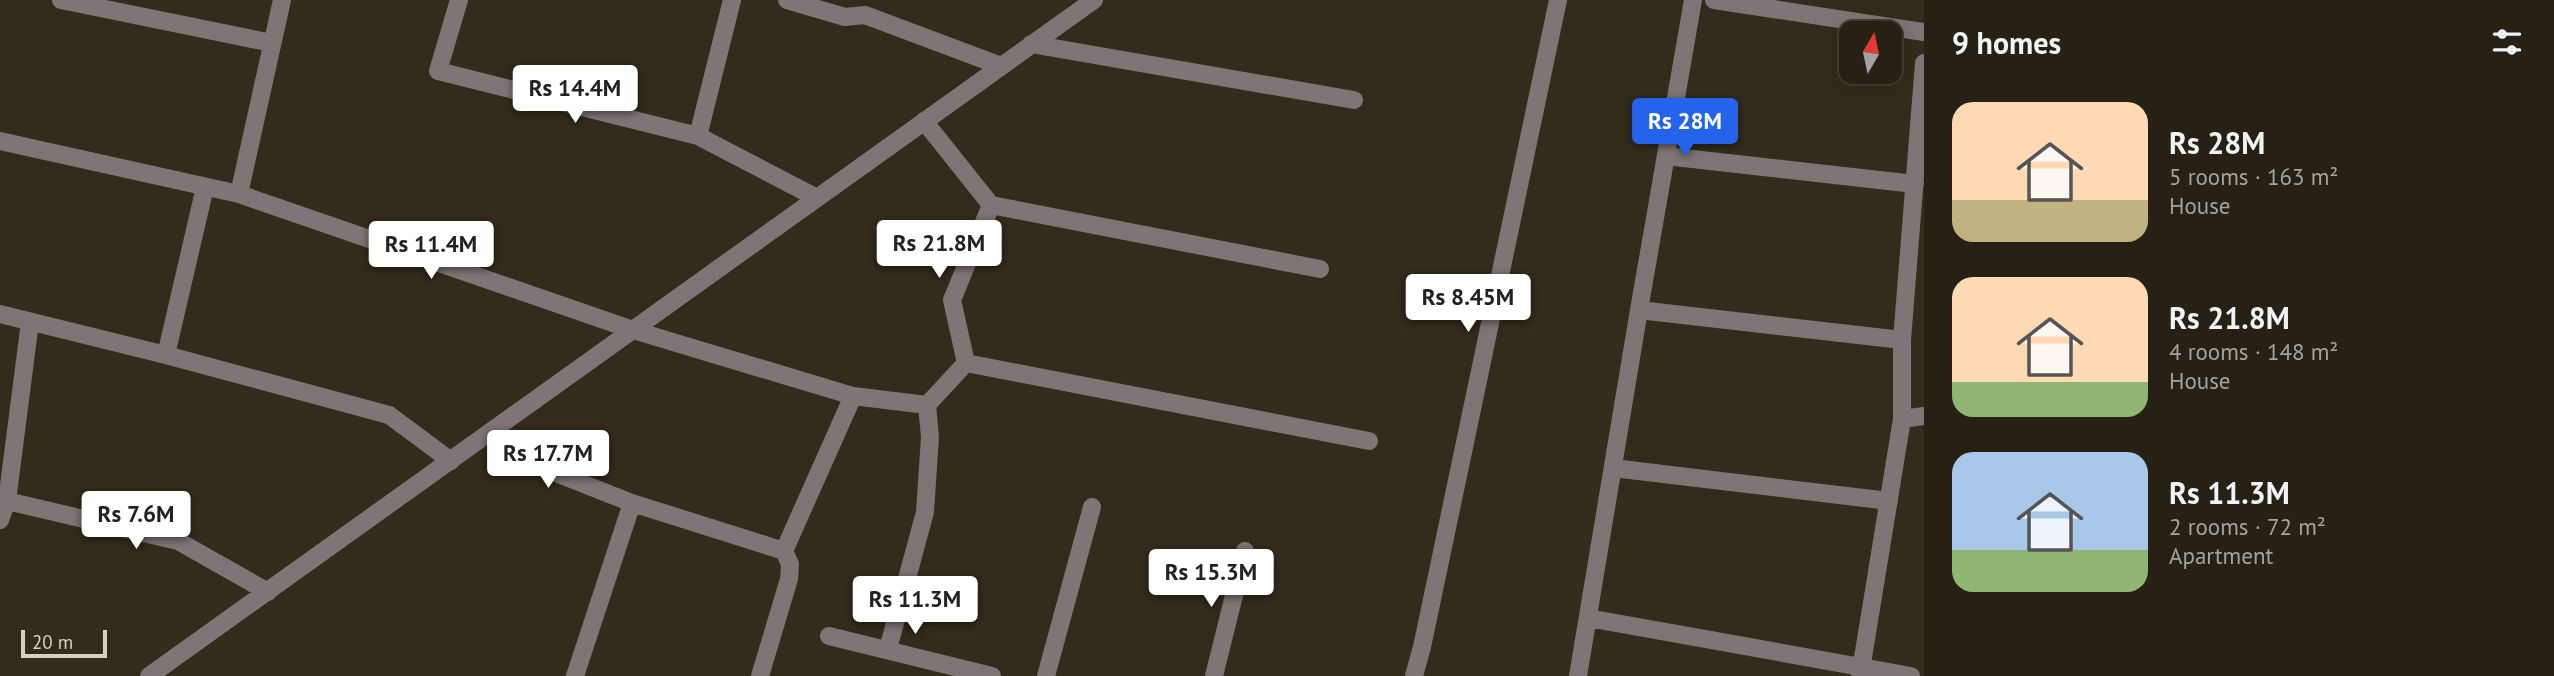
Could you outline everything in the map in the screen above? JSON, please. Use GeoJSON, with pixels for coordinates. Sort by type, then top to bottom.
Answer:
{"type":"FeatureCollection","features":[{"type":"Feature","properties":{"kind":"street"},"geometry":{"type":"LineString","coordinates":[[61,0],[272,43]]}},
{"type":"Feature","properties":{"kind":"street"},"geometry":{"type":"LineString","coordinates":[[239,194],[282,0]]}},
{"type":"Feature","properties":{"kind":"street"},"geometry":{"type":"LineString","coordinates":[[459,0],[438,71],[698,136],[817,198]]}},
{"type":"Feature","properties":{"kind":"street"},"geometry":{"type":"LineString","coordinates":[[698,136],[732,0]]}},
{"type":"Feature","properties":{"kind":"street"},"geometry":{"type":"LineString","coordinates":[[787,0],[845,17],[865,15],[1001,66]]}},
{"type":"Feature","properties":{"kind":"street"},"geometry":{"type":"LineString","coordinates":[[149,676],[1094,0]]}},
{"type":"Feature","properties":{"kind":"street"},"geometry":{"type":"LineString","coordinates":[[1413,676],[1422,647],[1558,0]]}},
{"type":"Feature","properties":{"kind":"street"},"geometry":{"type":"LineString","coordinates":[[1578,676],[1693,0]]}},
{"type":"Feature","properties":{"kind":"street"},"geometry":{"type":"LineString","coordinates":[[1714,0],[1924,32]]}},
{"type":"Feature","properties":{"kind":"street"},"geometry":{"type":"LineString","coordinates":[[1031,44],[1354,100]]}},
{"type":"Feature","properties":{"kind":"street"},"geometry":{"type":"LineString","coordinates":[[1861,671],[1902,419],[1902,340],[1924,63]]}},
{"type":"Feature","properties":{"kind":"street"},"geometry":{"type":"LineString","coordinates":[[924,121],[992,205],[1320,269]]}},
{"type":"Feature","properties":{"kind":"street"},"geometry":{"type":"LineString","coordinates":[[0,141],[239,194],[633,330],[853,396],[927,405]]}},
{"type":"Feature","properties":{"kind":"street"},"geometry":{"type":"LineString","coordinates":[[1666,156],[1915,184]]}},
{"type":"Feature","properties":{"kind":"street"},"geometry":{"type":"LineString","coordinates":[[166,355],[205,187]]}},
{"type":"Feature","properties":{"kind":"street"},"geometry":{"type":"LineString","coordinates":[[966,363],[952,300],[992,205]]}},
{"type":"Feature","properties":{"kind":"street"},"geometry":{"type":"LineString","coordinates":[[1639,310],[1902,340]]}},
{"type":"Feature","properties":{"kind":"street"},"geometry":{"type":"LineString","coordinates":[[0,314],[389,415],[451,461]]}},
{"type":"Feature","properties":{"kind":"street"},"geometry":{"type":"LineString","coordinates":[[0,520],[7,501],[30,322]]}},
{"type":"Feature","properties":{"kind":"street"},"geometry":{"type":"LineString","coordinates":[[888,649],[925,512],[930,436],[927,405],[966,363]]}},
{"type":"Feature","properties":{"kind":"street"},"geometry":{"type":"LineString","coordinates":[[966,363],[1370,441]]}},
{"type":"Feature","properties":{"kind":"street"},"geometry":{"type":"LineString","coordinates":[[760,676],[789,579],[790,564],[785,551],[853,396]]}},
{"type":"Feature","properties":{"kind":"street"},"geometry":{"type":"LineString","coordinates":[[1902,419],[1924,416]]}},
{"type":"Feature","properties":{"kind":"street"},"geometry":{"type":"LineString","coordinates":[[489,433],[523,460],[632,503],[785,551]]}},
{"type":"Feature","properties":{"kind":"street"},"geometry":{"type":"LineString","coordinates":[[1613,468],[1889,501]]}},
{"type":"Feature","properties":{"kind":"street"},"geometry":{"type":"LineString","coordinates":[[7,501],[178,541],[268,592]]}},
{"type":"Feature","properties":{"kind":"street"},"geometry":{"type":"LineString","coordinates":[[575,676],[632,503]]}},
{"type":"Feature","properties":{"kind":"street"},"geometry":{"type":"LineString","coordinates":[[1046,676],[1092,507]]}},
{"type":"Feature","properties":{"kind":"street"},"geometry":{"type":"LineString","coordinates":[[1214,676],[1245,551]]}},
{"type":"Feature","properties":{"kind":"street"},"geometry":{"type":"LineString","coordinates":[[1588,618],[1861,671],[1911,676]]}},
{"type":"Feature","properties":{"kind":"street"},"geometry":{"type":"LineString","coordinates":[[829,636],[992,676]]}}]}
